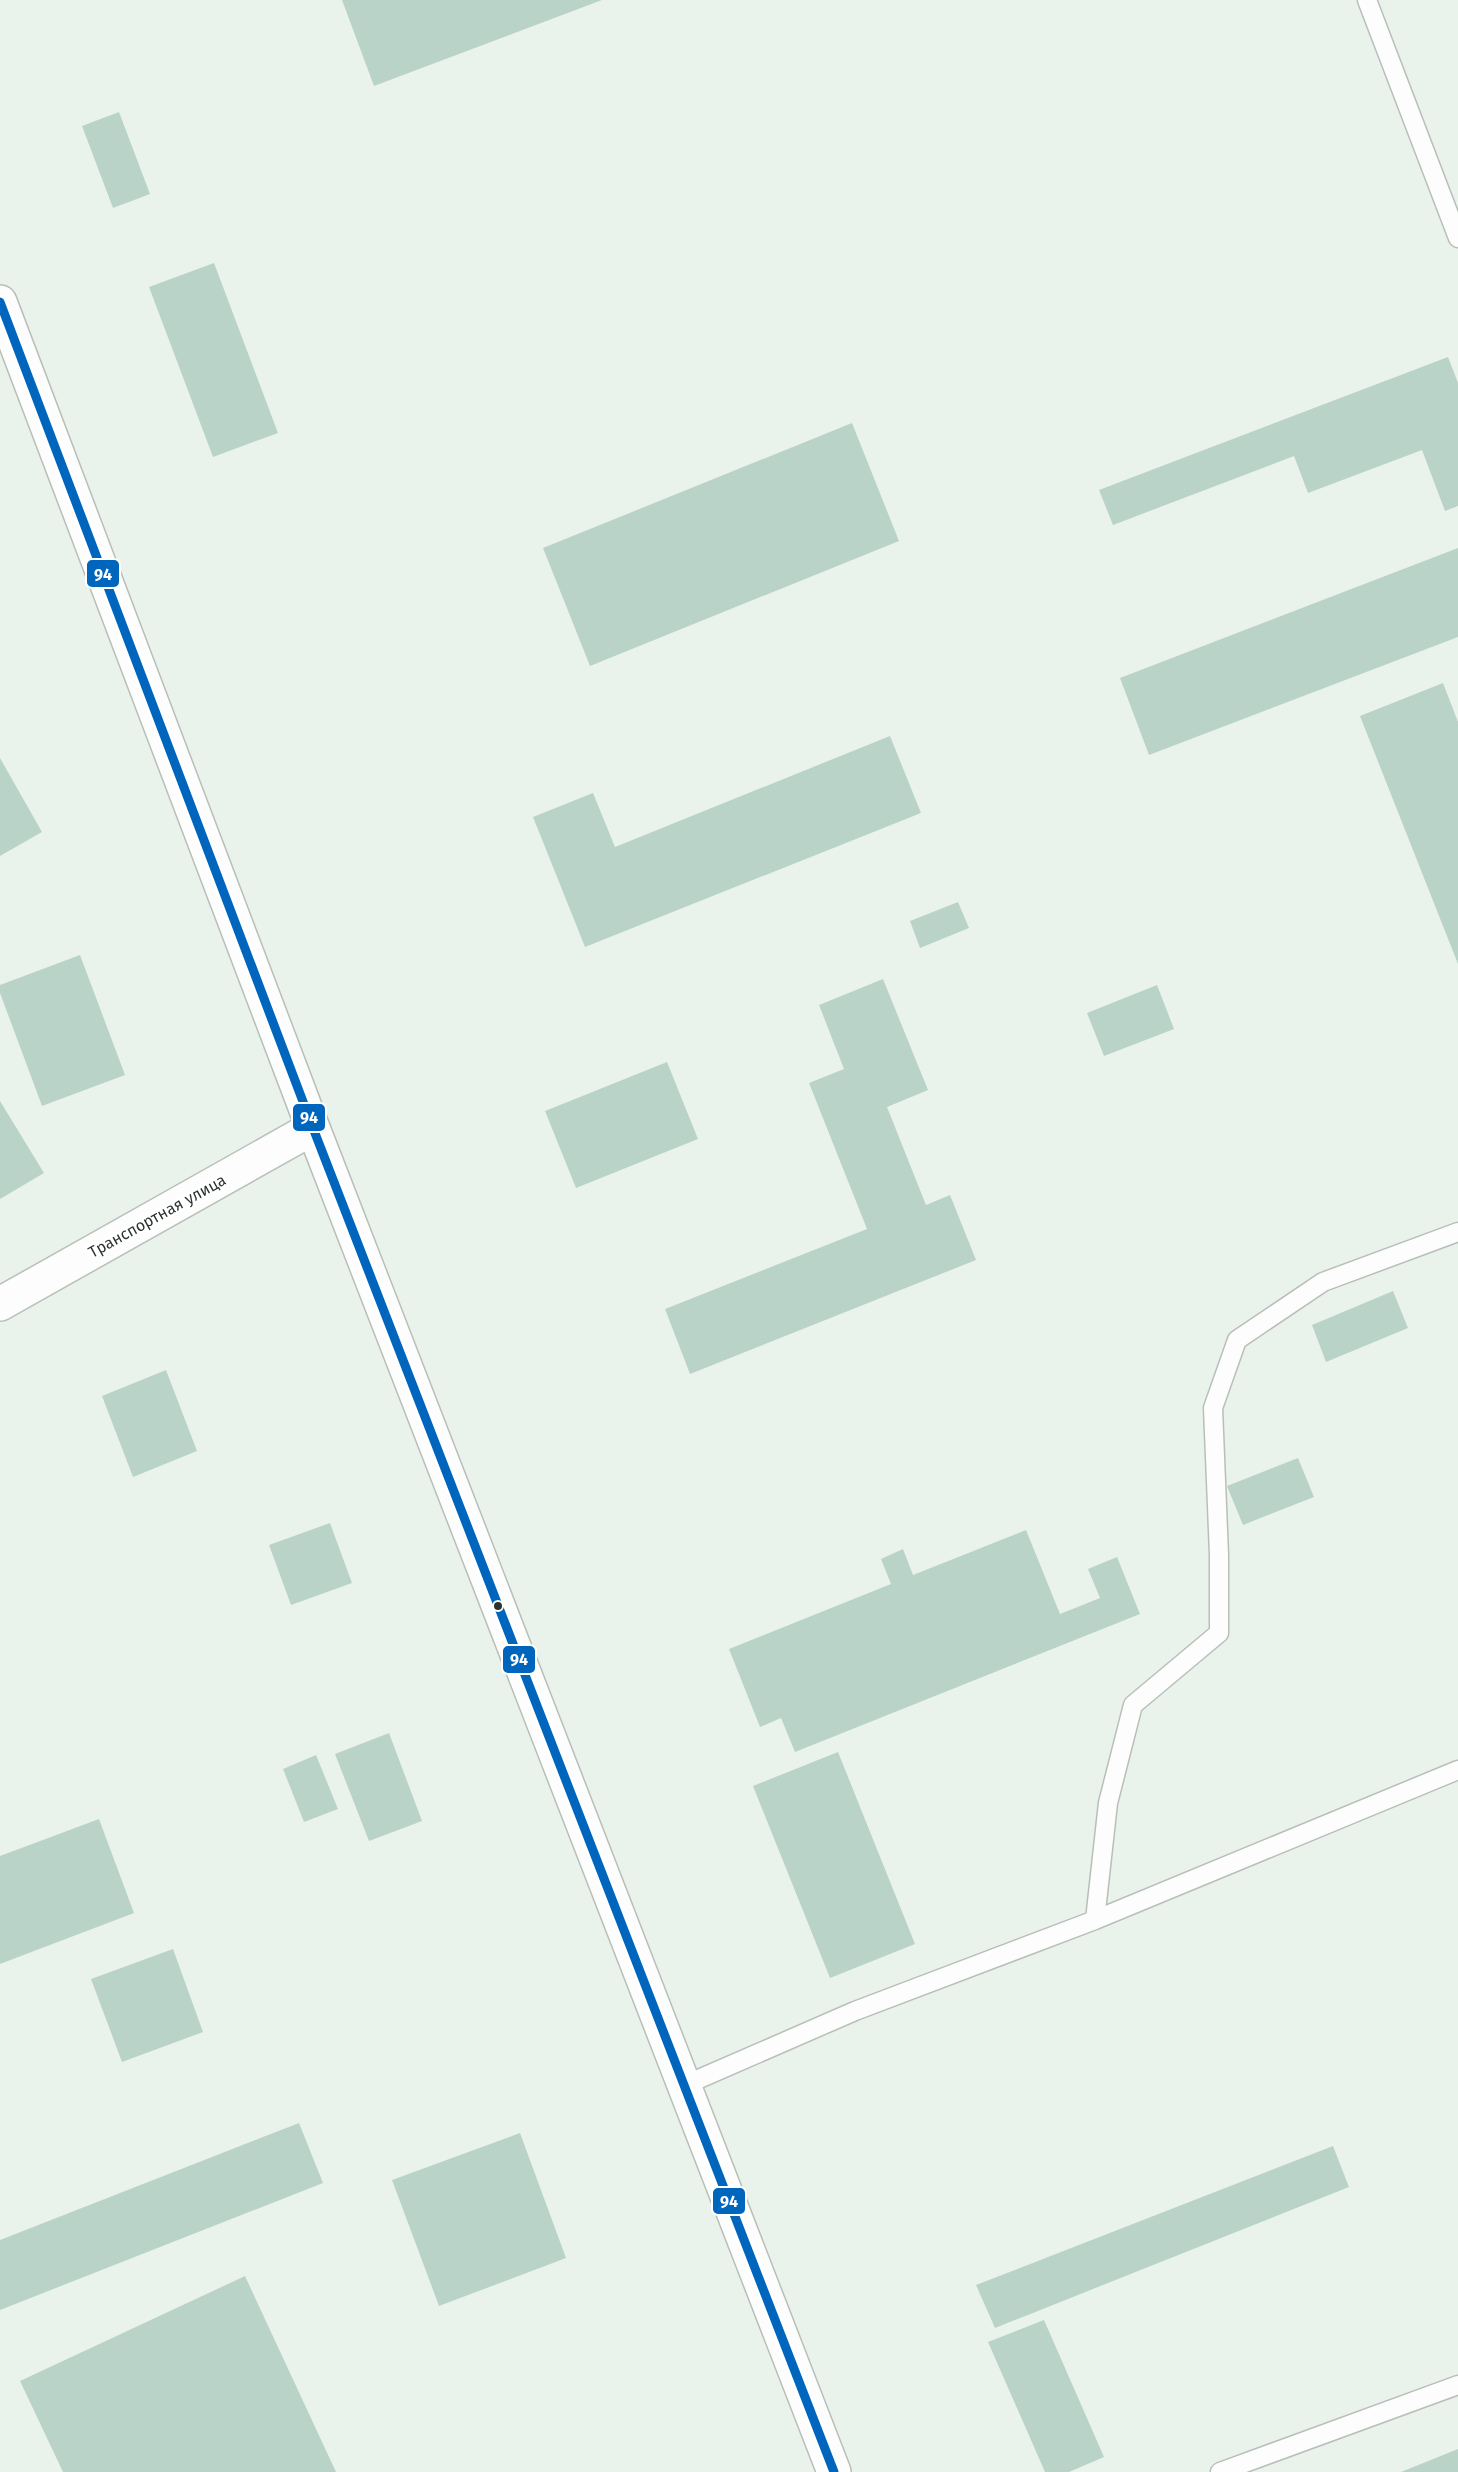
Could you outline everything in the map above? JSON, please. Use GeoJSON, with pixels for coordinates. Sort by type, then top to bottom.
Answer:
{"type":"FeatureCollection","features":[{"type":"Feature","properties":{"kind":"street"},"geometry":{"type":"LineString","coordinates":[[0,302],[313,1128],[834,2472]]}},
{"type":"Feature","properties":{"kind":"street","name":"Транспортная улица"},"geometry":{"type":"LineString","coordinates":[[0,1304],[313,1128]]}},
{"type":"Feature","properties":{"kind":"lane"},"geometry":{"type":"LineString","coordinates":[[1367,0],[1458,238]]}},
{"type":"Feature","properties":{"kind":"lane"},"geometry":{"type":"LineString","coordinates":[[1095,1920],[1108,1803],[1133,1705],[1219,1633],[1219,1555],[1213,1408],[1237,1340],[1323,1282],[1458,1232]]}},
{"type":"Feature","properties":{"kind":"lane"},"geometry":{"type":"LineString","coordinates":[[684,2085],[855,2011],[1095,1920],[1458,1770]]}},
{"type":"Feature","properties":{"kind":"lane"},"geometry":{"type":"LineString","coordinates":[[1220,2472],[1458,2385]]}},
{"type":"Feature","properties":{"kind":"building"},"geometry":{"type":"Polygon","coordinates":[[[342,0],[602,0],[374,86],[342,0]]]}},
{"type":"Feature","properties":{"kind":"building"},"geometry":{"type":"Polygon","coordinates":[[[119,112],[150,194],[113,208],[82,126],[119,112]]]}},
{"type":"Feature","properties":{"kind":"building"},"geometry":{"type":"Polygon","coordinates":[[[214,263],[278,433],[213,457],[149,287],[214,263]]]}},
{"type":"Feature","properties":{"kind":"building"},"geometry":{"type":"Polygon","coordinates":[[[1448,357],[1458,383],[1458,506],[1445,511],[1422,450],[1308,493],[1294,456],[1113,525],[1099,490],[1448,357]]]}},
{"type":"Feature","properties":{"kind":"building"},"geometry":{"type":"Polygon","coordinates":[[[852,423],[899,541],[590,666],[543,548],[852,423]]]}},
{"type":"Feature","properties":{"kind":"building"},"geometry":{"type":"Polygon","coordinates":[[[1458,548],[1458,637],[1149,755],[1120,678],[1458,548]]]}},
{"type":"Feature","properties":{"kind":"building"},"geometry":{"type":"Polygon","coordinates":[[[1443,683],[1458,722],[1458,964],[1360,716],[1443,683]]]}},
{"type":"Feature","properties":{"kind":"building"},"geometry":{"type":"Polygon","coordinates":[[[890,736],[921,813],[585,947],[533,817],[593,793],[615,847],[890,736]]]}},
{"type":"Feature","properties":{"kind":"building"},"geometry":{"type":"Polygon","coordinates":[[[0,758],[42,832],[0,856],[0,758]]]}},
{"type":"Feature","properties":{"kind":"building"},"geometry":{"type":"Polygon","coordinates":[[[958,902],[969,928],[920,948],[910,921],[958,902]]]}},
{"type":"Feature","properties":{"kind":"building"},"geometry":{"type":"Polygon","coordinates":[[[80,955],[125,1075],[42,1106],[0,993],[0,985],[80,955]]]}},
{"type":"Feature","properties":{"kind":"building"},"geometry":{"type":"Polygon","coordinates":[[[883,979],[928,1090],[887,1107],[926,1205],[950,1195],[976,1260],[690,1374],[665,1309],[867,1229],[809,1083],[844,1069],[819,1005],[883,979]]]}},
{"type":"Feature","properties":{"kind":"building"},"geometry":{"type":"Polygon","coordinates":[[[1157,985],[1174,1029],[1104,1056],[1087,1013],[1157,985]]]}},
{"type":"Feature","properties":{"kind":"building"},"geometry":{"type":"Polygon","coordinates":[[[667,1062],[698,1139],[576,1188],[545,1111],[667,1062]]]}},
{"type":"Feature","properties":{"kind":"building"},"geometry":{"type":"Polygon","coordinates":[[[0,1101],[44,1173],[0,1199],[0,1101]]]}},
{"type":"Feature","properties":{"kind":"building"},"geometry":{"type":"Polygon","coordinates":[[[1393,1291],[1408,1328],[1326,1362],[1312,1325],[1393,1291]]]}},
{"type":"Feature","properties":{"kind":"building"},"geometry":{"type":"Polygon","coordinates":[[[166,1370],[197,1451],[133,1477],[102,1396],[166,1370]]]}},
{"type":"Feature","properties":{"kind":"building"},"geometry":{"type":"Polygon","coordinates":[[[1298,1458],[1314,1497],[1243,1525],[1227,1486],[1298,1458]]]}},
{"type":"Feature","properties":{"kind":"building"},"geometry":{"type":"Polygon","coordinates":[[[330,1523],[352,1583],[291,1605],[269,1545],[330,1523]]]}},
{"type":"Feature","properties":{"kind":"building"},"geometry":{"type":"Polygon","coordinates":[[[1026,1530],[1060,1614],[1100,1598],[1088,1569],[1117,1557],[1140,1614],[795,1752],[781,1718],[760,1727],[729,1649],[891,1584],[881,1559],[903,1549],[913,1575],[1026,1530]]]}},
{"type":"Feature","properties":{"kind":"building"},"geometry":{"type":"Polygon","coordinates":[[[389,1733],[422,1821],[369,1841],[335,1754],[389,1733]]]}},
{"type":"Feature","properties":{"kind":"building"},"geometry":{"type":"Polygon","coordinates":[[[838,1752],[915,1944],[830,1978],[753,1786],[838,1752]]]}},
{"type":"Feature","properties":{"kind":"building"},"geometry":{"type":"Polygon","coordinates":[[[316,1755],[338,1809],[304,1822],[283,1769],[316,1755]]]}},
{"type":"Feature","properties":{"kind":"building"},"geometry":{"type":"Polygon","coordinates":[[[99,1819],[134,1913],[0,1964],[0,1856],[99,1819]]]}},
{"type":"Feature","properties":{"kind":"building"},"geometry":{"type":"Polygon","coordinates":[[[173,1949],[203,2032],[122,2062],[91,1979],[173,1949]]]}},
{"type":"Feature","properties":{"kind":"building"},"geometry":{"type":"Polygon","coordinates":[[[299,2123],[323,2183],[0,2310],[0,2240],[299,2123]]]}},
{"type":"Feature","properties":{"kind":"building"},"geometry":{"type":"Polygon","coordinates":[[[520,2133],[566,2258],[439,2306],[392,2180],[520,2133]]]}},
{"type":"Feature","properties":{"kind":"building"},"geometry":{"type":"Polygon","coordinates":[[[1333,2146],[1349,2187],[995,2328],[976,2285],[1333,2146]]]}},
{"type":"Feature","properties":{"kind":"building"},"geometry":{"type":"Polygon","coordinates":[[[245,2276],[336,2472],[63,2472],[20,2381],[245,2276]]]}},
{"type":"Feature","properties":{"kind":"building"},"geometry":{"type":"Polygon","coordinates":[[[1044,2320],[1104,2457],[1069,2472],[1045,2472],[988,2342],[1044,2320]]]}},
{"type":"Feature","properties":{"kind":"building"},"geometry":{"type":"Polygon","coordinates":[[[1458,2449],[1458,2472],[1401,2472],[1458,2449]]]}},
{"type":"Feature","properties":{"kind":"transit line","name":"94"},"geometry":{"type":"LineString","coordinates":[[0,302],[313,1128],[834,2472]]}}]}
